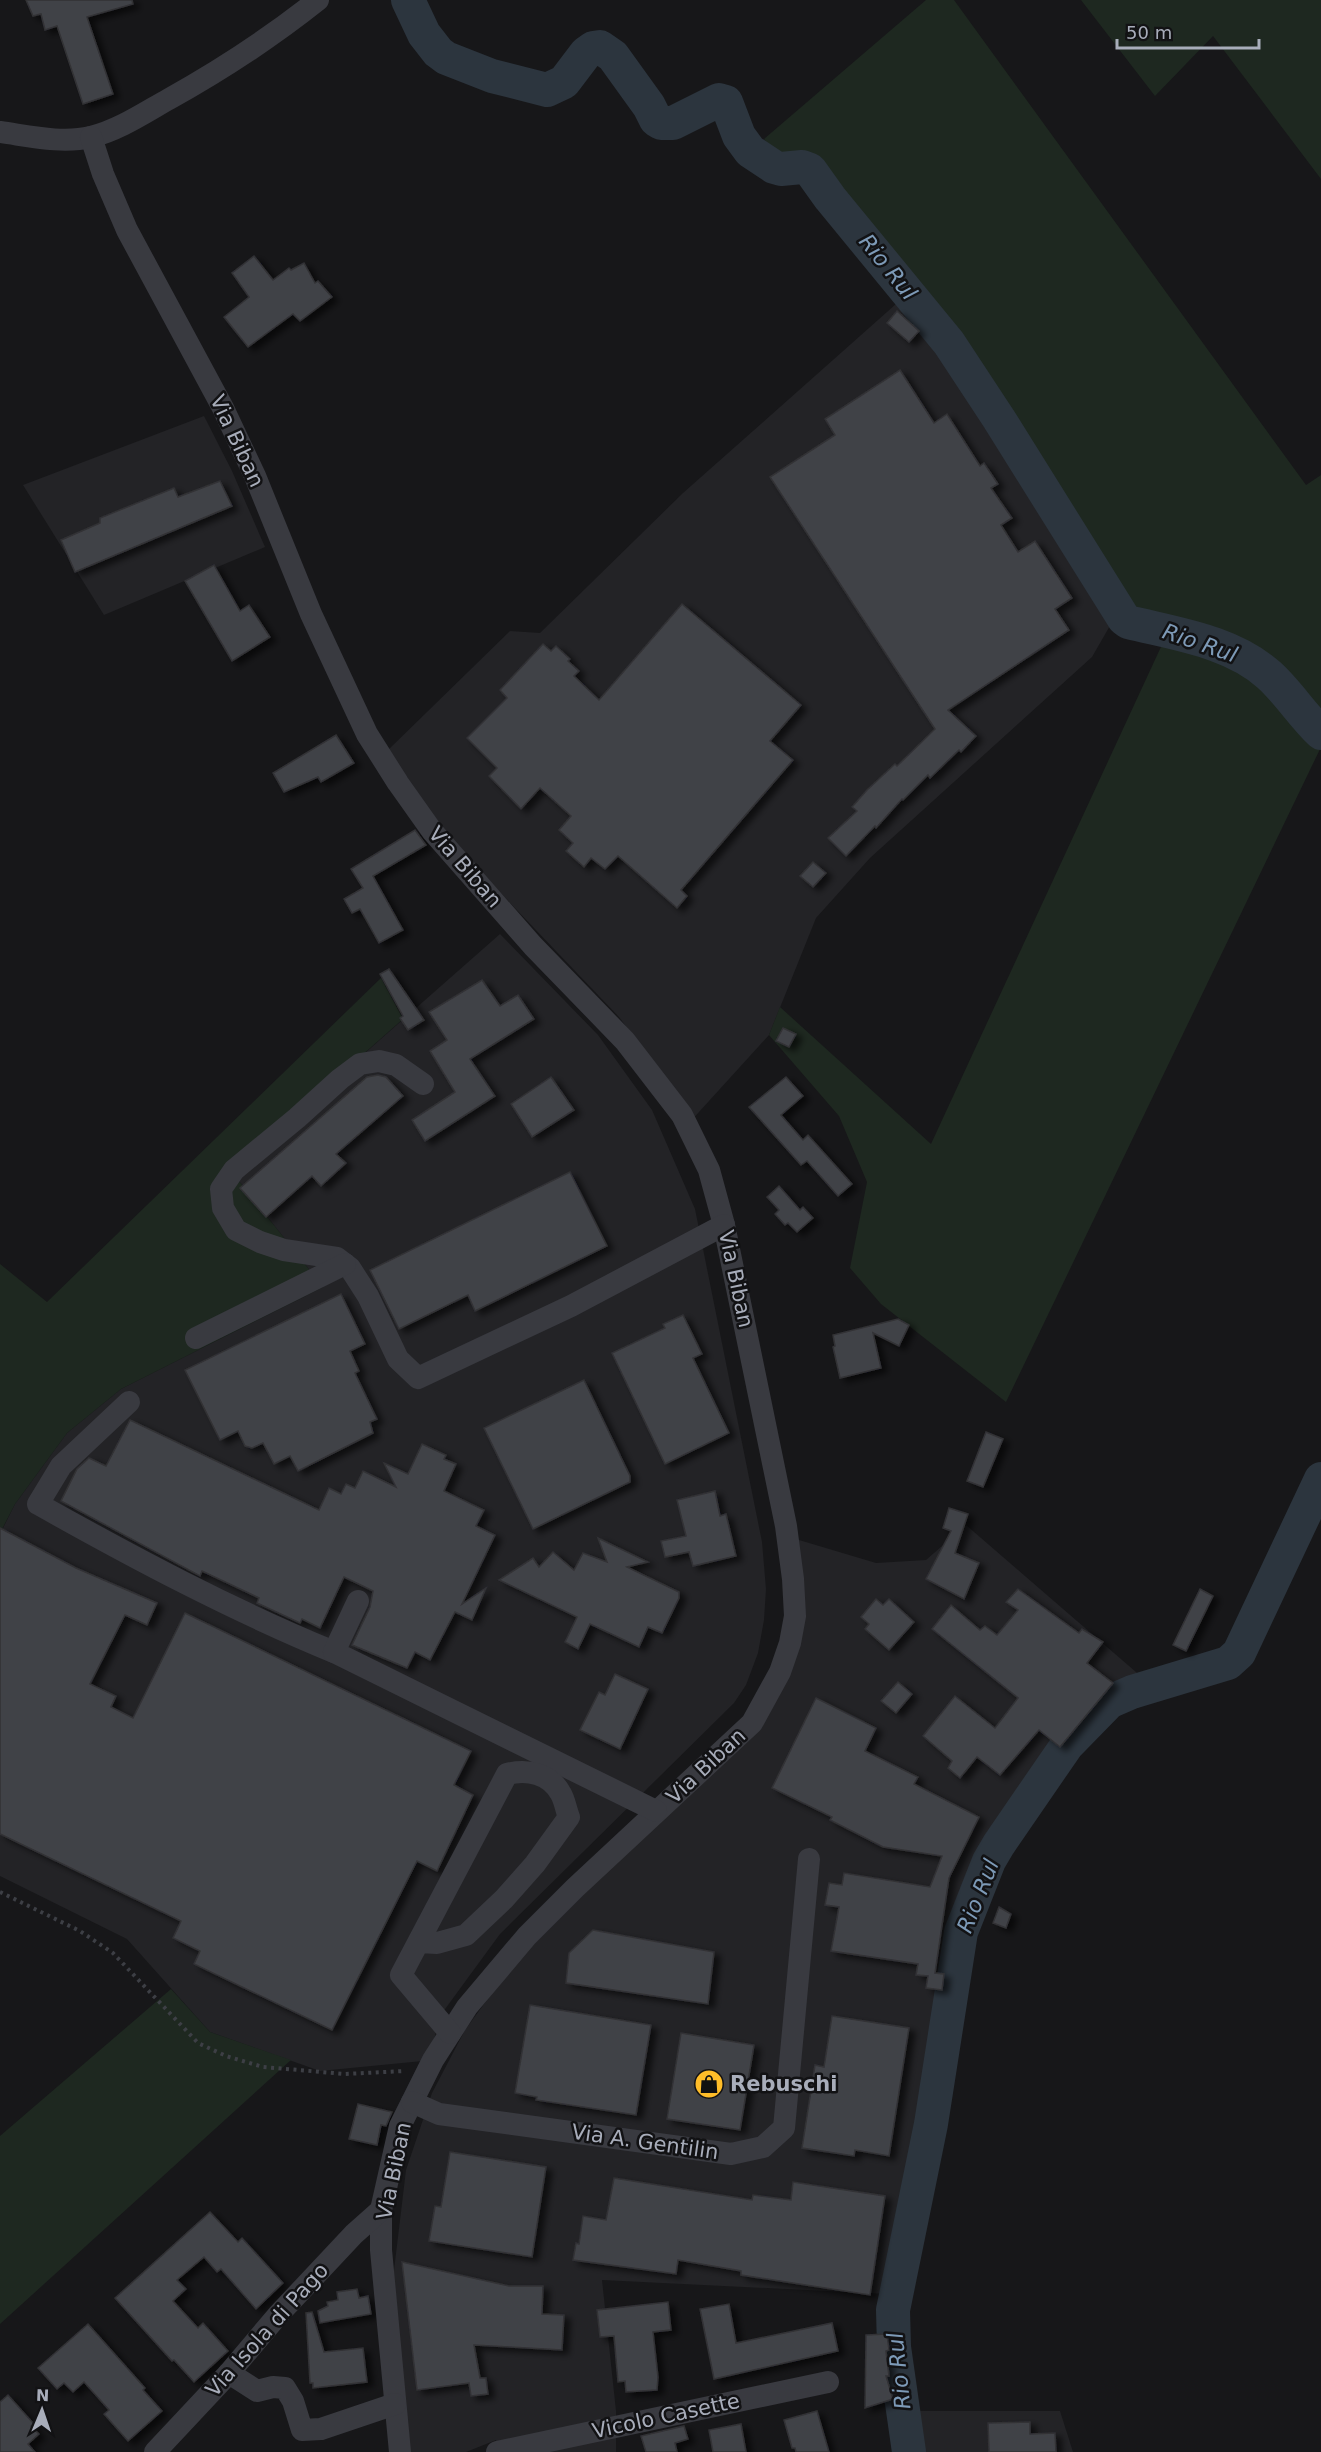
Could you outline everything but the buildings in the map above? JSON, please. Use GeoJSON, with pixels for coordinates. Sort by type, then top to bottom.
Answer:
{"type":"FeatureCollection","features":[{"type":"Feature","properties":{"kind":"street"},"geometry":{"type":"LineString","coordinates":[[0,132],[66,140],[91,137],[125,124],[224,68],[270,38],[318,0]]}},
{"type":"Feature","properties":{"kind":"street","name":"Via Biban"},"geometry":{"type":"LineString","coordinates":[[91,137],[103,174],[127,230],[223,408],[255,476],[311,615],[367,734],[432,831],[533,946],[625,1041],[682,1116],[710,1170],[724,1225],[786,1526],[795,1616],[790,1643],[780,1672],[752,1723],[527,1936],[467,2007],[428,2070],[400,2126],[381,2210],[381,2250],[400,2452]]}},
{"type":"Feature","properties":{"kind":"street"},"geometry":{"type":"LineString","coordinates":[[423,1084],[396,1065],[379,1061],[360,1064],[340,1078],[297,1118],[234,1170],[221,1189],[223,1208],[236,1230],[260,1242],[284,1250],[337,1258],[350,1268],[368,1296],[398,1359],[418,1378],[571,1306],[724,1225]]}},
{"type":"Feature","properties":{"kind":"street"},"geometry":{"type":"LineString","coordinates":[[196,1338],[345,1264]]}},
{"type":"Feature","properties":{"kind":"street"},"geometry":{"type":"LineString","coordinates":[[129,1402],[61,1466],[38,1504],[113,1546],[298,1638],[334,1652],[657,1811]]}},
{"type":"Feature","properties":{"kind":"street"},"geometry":{"type":"LineString","coordinates":[[334,1652],[358,1601]]}},
{"type":"Feature","properties":{"kind":"street"},"geometry":{"type":"LineString","coordinates":[[419,1942],[437,1943],[466,1935],[504,1899],[535,1864],[569,1817],[561,1792],[546,1779],[533,1771],[521,1770],[507,1774],[401,1975],[450,2033]]}},
{"type":"Feature","properties":{"kind":"street","name":"Via A. Gentilin"},"geometry":{"type":"LineString","coordinates":[[411,2102],[439,2114],[731,2154],[764,2147],[784,2128],[809,1859]]}},
{"type":"Feature","properties":{"kind":"street","name":"Via Isola di Pago"},"geometry":{"type":"LineString","coordinates":[[155,2452],[229,2373],[278,2315],[354,2234],[381,2210]]}},
{"type":"Feature","properties":{"kind":"street"},"geometry":{"type":"LineString","coordinates":[[229,2373],[257,2391],[273,2387],[285,2388],[302,2430],[321,2429],[395,2404]]}},
{"type":"Feature","properties":{"kind":"street","name":"Vicolo Casette"},"geometry":{"type":"LineString","coordinates":[[501,2452],[828,2382]]}},
{"type":"Feature","properties":{"kind":"path"},"geometry":{"type":"LineString","coordinates":[[0,1892],[80,1931],[113,1953],[198,2043],[226,2056],[263,2067],[345,2074],[428,2070]]}},
{"type":"Feature","properties":{"kind":"shaded area"},"geometry":{"type":"Polygon","coordinates":[[[926,0],[954,0],[1306,485],[1321,475],[1321,747],[1006,1402],[881,1304],[850,1268],[867,1182],[839,1116],[769,1035],[780,1007],[931,1144],[1166,636],[1148,629],[1111,624],[940,354],[898,307],[764,139],[926,0]]]}},
{"type":"Feature","properties":{"kind":"shaded area"},"geometry":{"type":"Polygon","coordinates":[[[1081,0],[1321,0],[1321,179],[1213,36],[1155,96],[1081,0]]]}},
{"type":"Feature","properties":{"kind":"shaded area"},"geometry":{"type":"Polygon","coordinates":[[[896,304],[940,354],[1111,624],[1092,657],[870,858],[816,918],[769,1035],[689,1123],[677,1095],[619,1017],[472,863],[420,801],[386,752],[510,631],[540,633],[683,493],[896,304]]]}},
{"type":"Feature","properties":{"kind":"shaded area"},"geometry":{"type":"Polygon","coordinates":[[[204,416],[232,471],[265,547],[104,615],[23,485],[204,416]]]}},
{"type":"Feature","properties":{"kind":"shaded area"},"geometry":{"type":"Polygon","coordinates":[[[500,934],[598,1035],[652,1110],[695,1209],[762,1542],[766,1589],[764,1620],[758,1653],[746,1685],[734,1703],[500,1934],[440,2016],[434,2040],[433,2060],[320,2071],[210,2032],[127,1939],[0,1876],[0,1534],[15,1504],[67,1433],[121,1389],[323,1287],[231,1171],[500,934]]]}},
{"type":"Feature","properties":{"kind":"shaded area"},"geometry":{"type":"Polygon","coordinates":[[[381,978],[403,1019],[231,1171],[323,1287],[121,1389],[67,1433],[15,1504],[0,1533],[0,1264],[47,1302],[381,978]]]}},
{"type":"Feature","properties":{"kind":"shaded area"},"geometry":{"type":"Polygon","coordinates":[[[966,1525],[1166,1698],[1116,1715],[1097,1731],[1080,1750],[1011,1849],[989,1892],[973,1942],[941,2131],[907,2295],[602,2280],[616,2411],[616,2452],[497,2452],[496,2440],[466,2452],[401,2452],[392,2287],[406,2170],[432,2093],[465,2030],[522,1952],[703,1776],[785,1660],[789,1537],[876,1563],[926,1560],[966,1525]]]}},
{"type":"Feature","properties":{"kind":"shaded area"},"geometry":{"type":"Polygon","coordinates":[[[171,1989],[210,2032],[291,2060],[0,2324],[0,2136],[171,1989]]]}},
{"type":"Feature","properties":{"kind":"shaded area"},"geometry":{"type":"Polygon","coordinates":[[[911,2411],[1060,2411],[1073,2452],[918,2452],[911,2411]]]}},
{"type":"Feature","properties":{"kind":"waterway","name":"Rio Rul"},"geometry":{"type":"LineString","coordinates":[[408,0],[424,34],[438,52],[446,58],[492,76],[547,90],[564,82],[586,53],[593,48],[600,47],[613,56],[649,106],[656,120],[661,123],[673,123],[719,100],[726,102],[739,136],[750,151],[774,167],[781,169],[802,167],[810,170],[830,198],[949,343],[1124,619],[1128,622],[1220,646],[1254,663],[1276,682],[1321,733]]}},
{"type":"Feature","properties":{"kind":"waterway","name":"Rio Rul"},"geometry":{"type":"LineString","coordinates":[[909,2452],[894,2347],[893,2310],[931,2124],[961,1932],[989,1861],[1067,1745],[1109,1702],[1132,1692],[1228,1663],[1239,1653],[1321,1479]]}},
{"type":"Feature","properties":{"kind":"place","name":"Rebuschi"},"geometry":{"type":"Point","coordinates":[709,2084]}}]}
